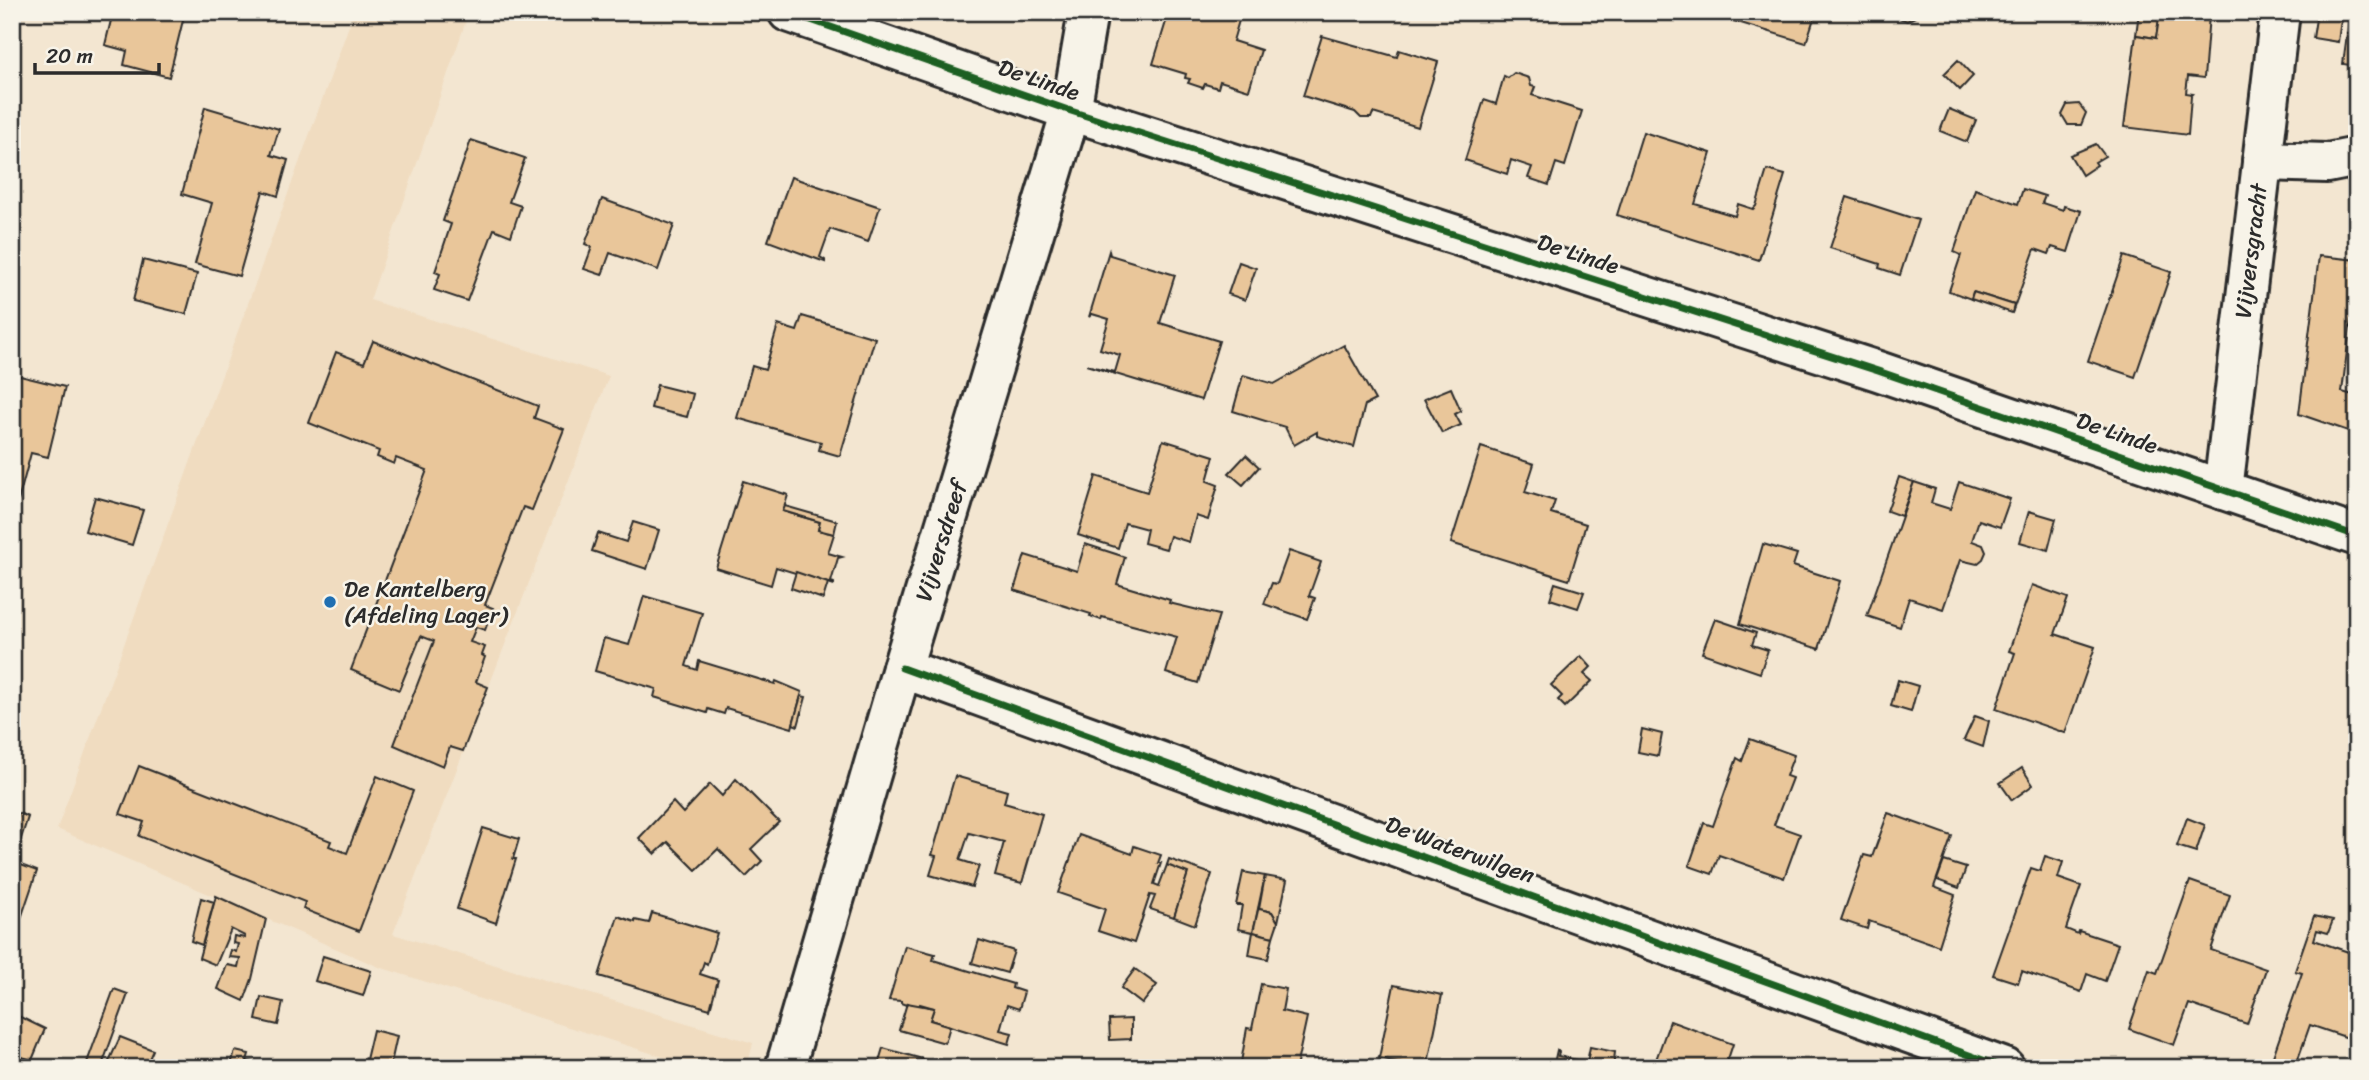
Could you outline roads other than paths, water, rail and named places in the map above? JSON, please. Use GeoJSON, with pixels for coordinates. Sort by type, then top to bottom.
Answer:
{"type":"FeatureCollection","features":[{"type":"Feature","properties":{"kind":"street","name":"De Linde"},"geometry":{"type":"LineString","coordinates":[[788,12],[1071,111],[1878,371],[2357,536]]}},
{"type":"Feature","properties":{"kind":"street","name":"Vijversdreef"},"geometry":{"type":"LineString","coordinates":[[785,1068],[902,668],[1071,111],[1088,12]]}},
{"type":"Feature","properties":{"kind":"street","name":"Vijversgracht"},"geometry":{"type":"LineString","coordinates":[[2223,490],[2280,12]]}},
{"type":"Feature","properties":{"kind":"street"},"geometry":{"type":"LineString","coordinates":[[2262,161],[2327,163],[2357,157]]}},
{"type":"Feature","properties":{"kind":"street","name":"De Waterwilgen"},"geometry":{"type":"LineString","coordinates":[[902,668],[2005,1068]]}},
{"type":"Feature","properties":{"kind":"place","name":"De Kantelberg (Afdeling Lager)"},"geometry":{"type":"Point","coordinates":[330,602]}}]}
